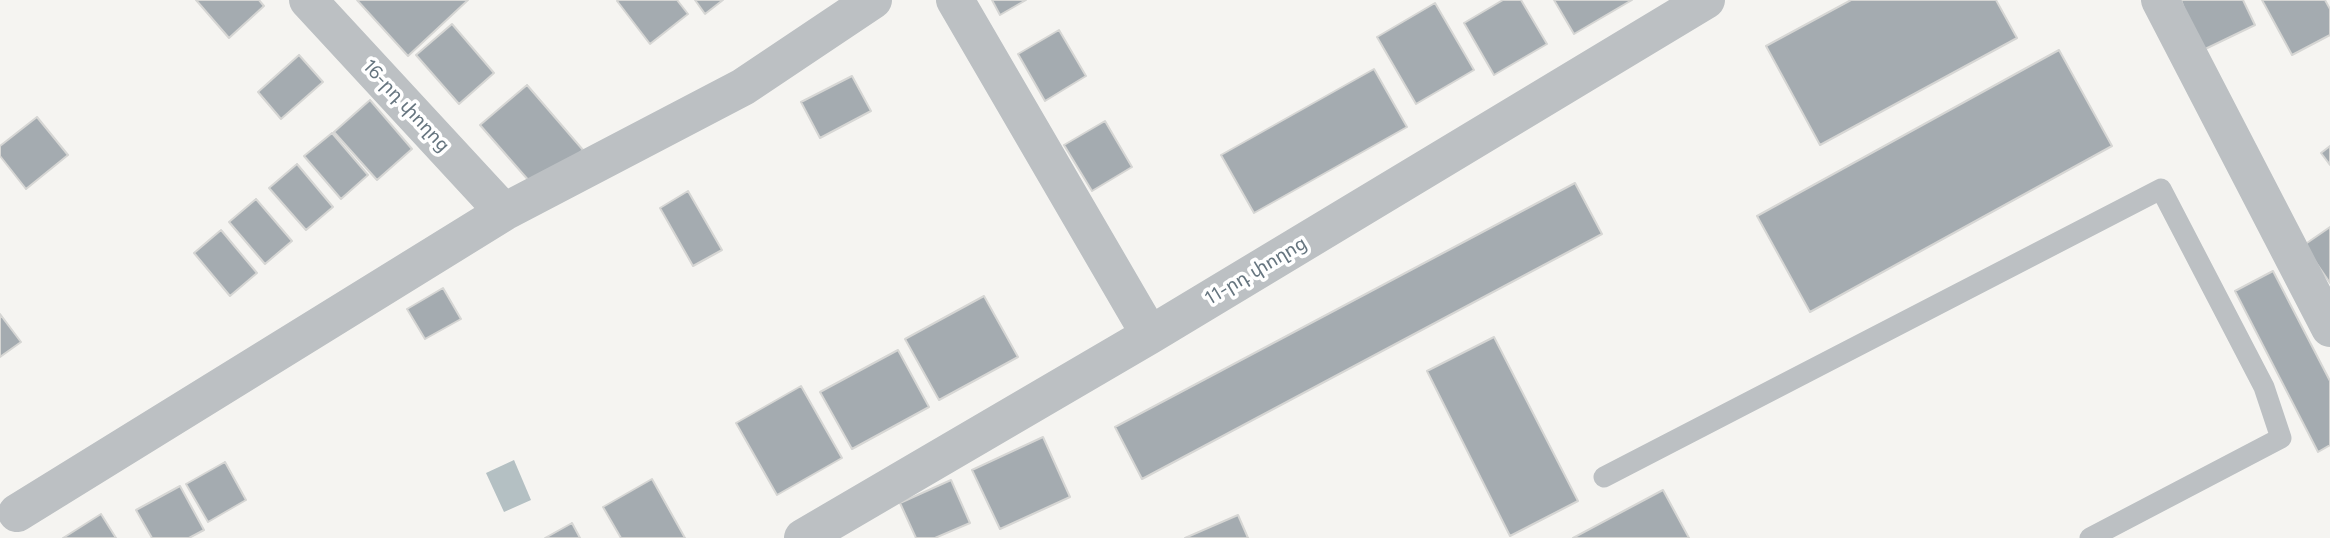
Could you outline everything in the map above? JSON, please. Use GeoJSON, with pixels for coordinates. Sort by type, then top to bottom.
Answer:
{"type":"FeatureCollection","features":[{"type":"Feature","properties":{"kind":"street","name":"16-րդ փողոց"},"geometry":{"type":"LineString","coordinates":[[308,0],[504,212]]}},
{"type":"Feature","properties":{"kind":"street"},"geometry":{"type":"LineString","coordinates":[[8,513],[504,212],[743,88],[873,0]]}},
{"type":"Feature","properties":{"kind":"street"},"geometry":{"type":"LineString","coordinates":[[956,0],[1150,335]]}},
{"type":"Feature","properties":{"kind":"street","name":"11-րդ փողոց"},"geometry":{"type":"LineString","coordinates":[[803,538],[1150,335],[1706,0]]}},
{"type":"Feature","properties":{"kind":"street"},"geometry":{"type":"LineString","coordinates":[[2160,0],[2330,328]]}},
{"type":"Feature","properties":{"kind":"lane"},"geometry":{"type":"LineString","coordinates":[[1604,477],[2161,189],[2264,387],[2281,438],[2090,538]]}},
{"type":"Feature","properties":{"kind":"shaded area"},"geometry":{"type":"Polygon","coordinates":[[[514,460],[531,500],[504,512],[486,473],[514,460]]]}},
{"type":"Feature","properties":{"kind":"building"},"geometry":{"type":"Polygon","coordinates":[[[196,0],[259,0],[264,6],[229,38],[196,0]]]}},
{"type":"Feature","properties":{"kind":"building"},"geometry":{"type":"Polygon","coordinates":[[[357,0],[468,0],[408,56],[357,0]]]}},
{"type":"Feature","properties":{"kind":"building"},"geometry":{"type":"Polygon","coordinates":[[[677,0],[688,14],[650,44],[617,1],[677,0]]]}},
{"type":"Feature","properties":{"kind":"building"},"geometry":{"type":"Polygon","coordinates":[[[695,0],[723,0],[705,14],[695,0]]]}},
{"type":"Feature","properties":{"kind":"building"},"geometry":{"type":"Polygon","coordinates":[[[992,0],[1026,0],[1000,15],[992,0]]]}},
{"type":"Feature","properties":{"kind":"building"},"geometry":{"type":"Polygon","coordinates":[[[1503,0],[1521,0],[1547,44],[1494,75],[1464,23],[1503,0]]]}},
{"type":"Feature","properties":{"kind":"building"},"geometry":{"type":"Polygon","coordinates":[[[1554,0],[1632,0],[1574,34],[1554,0]]]}},
{"type":"Feature","properties":{"kind":"building"},"geometry":{"type":"Polygon","coordinates":[[[1851,0],[1996,0],[2017,38],[1820,145],[1766,46],[1851,0]]]}},
{"type":"Feature","properties":{"kind":"building"},"geometry":{"type":"Polygon","coordinates":[[[2181,0],[2243,0],[2255,25],[2199,52],[2181,0]]]}},
{"type":"Feature","properties":{"kind":"building"},"geometry":{"type":"Polygon","coordinates":[[[2262,0],[2325,0],[2330,9],[2330,35],[2292,55],[2262,0]]]}},
{"type":"Feature","properties":{"kind":"building"},"geometry":{"type":"Polygon","coordinates":[[[1435,3],[1474,70],[1416,104],[1377,37],[1435,3]]]}},
{"type":"Feature","properties":{"kind":"building"},"geometry":{"type":"Polygon","coordinates":[[[452,24],[494,73],[459,104],[416,55],[452,24]]]}},
{"type":"Feature","properties":{"kind":"building"},"geometry":{"type":"Polygon","coordinates":[[[1059,30],[1086,76],[1045,101],[1018,54],[1059,30]]]}},
{"type":"Feature","properties":{"kind":"building"},"geometry":{"type":"Polygon","coordinates":[[[2059,50],[2112,146],[1810,312],[1757,216],[2059,50]]]}},
{"type":"Feature","properties":{"kind":"building"},"geometry":{"type":"Polygon","coordinates":[[[299,55],[323,82],[281,119],[258,92],[299,55]]]}},
{"type":"Feature","properties":{"kind":"building"},"geometry":{"type":"Polygon","coordinates":[[[1374,69],[1407,127],[1254,213],[1221,155],[1374,69]]]}},
{"type":"Feature","properties":{"kind":"building"},"geometry":{"type":"Polygon","coordinates":[[[852,76],[871,111],[820,138],[801,102],[852,76]]]}},
{"type":"Feature","properties":{"kind":"building"},"geometry":{"type":"Polygon","coordinates":[[[527,85],[583,150],[537,190],[480,125],[527,85]]]}},
{"type":"Feature","properties":{"kind":"building"},"geometry":{"type":"Polygon","coordinates":[[[370,100],[412,149],[377,180],[334,132],[370,100]]]}},
{"type":"Feature","properties":{"kind":"building"},"geometry":{"type":"Polygon","coordinates":[[[37,117],[68,155],[26,189],[0,156],[0,146],[37,117]]]}},
{"type":"Feature","properties":{"kind":"building"},"geometry":{"type":"Polygon","coordinates":[[[1105,121],[1132,167],[1092,191],[1064,145],[1105,121]]]}},
{"type":"Feature","properties":{"kind":"building"},"geometry":{"type":"Polygon","coordinates":[[[332,133],[368,175],[341,199],[304,156],[332,133]]]}},
{"type":"Feature","properties":{"kind":"building"},"geometry":{"type":"Polygon","coordinates":[[[2330,146],[2330,165],[2321,153],[2330,146]]]}},
{"type":"Feature","properties":{"kind":"building"},"geometry":{"type":"Polygon","coordinates":[[[297,164],[333,207],[306,230],[269,188],[297,164]]]}},
{"type":"Feature","properties":{"kind":"building"},"geometry":{"type":"Polygon","coordinates":[[[1575,183],[1602,234],[1142,479],[1115,427],[1575,183]]]}},
{"type":"Feature","properties":{"kind":"building"},"geometry":{"type":"Polygon","coordinates":[[[688,191],[722,250],[693,266],[660,208],[688,191]]]}},
{"type":"Feature","properties":{"kind":"building"},"geometry":{"type":"Polygon","coordinates":[[[256,199],[292,241],[265,264],[229,222],[256,199]]]}},
{"type":"Feature","properties":{"kind":"building"},"geometry":{"type":"Polygon","coordinates":[[[2330,227],[2330,283],[2304,245],[2330,227]]]}},
{"type":"Feature","properties":{"kind":"building"},"geometry":{"type":"Polygon","coordinates":[[[221,230],[257,273],[230,296],[194,253],[221,230]]]}},
{"type":"Feature","properties":{"kind":"building"},"geometry":{"type":"Polygon","coordinates":[[[2273,271],[2330,381],[2330,445],[2318,452],[2235,291],[2273,271]]]}},
{"type":"Feature","properties":{"kind":"building"},"geometry":{"type":"Polygon","coordinates":[[[443,288],[461,319],[425,339],[407,309],[443,288]]]}},
{"type":"Feature","properties":{"kind":"building"},"geometry":{"type":"Polygon","coordinates":[[[984,296],[1018,357],[939,400],[905,339],[984,296]]]}},
{"type":"Feature","properties":{"kind":"building"},"geometry":{"type":"Polygon","coordinates":[[[0,314],[21,342],[0,357],[0,314]]]}},
{"type":"Feature","properties":{"kind":"building"},"geometry":{"type":"Polygon","coordinates":[[[1494,337],[1578,501],[1510,536],[1427,371],[1494,337]]]}},
{"type":"Feature","properties":{"kind":"building"},"geometry":{"type":"Polygon","coordinates":[[[898,350],[929,407],[852,449],[820,392],[898,350]]]}},
{"type":"Feature","properties":{"kind":"building"},"geometry":{"type":"Polygon","coordinates":[[[801,386],[842,458],[777,495],[736,423],[801,386]]]}},
{"type":"Feature","properties":{"kind":"building"},"geometry":{"type":"Polygon","coordinates":[[[1043,437],[1070,497],[1000,529],[972,470],[1043,437]]]}},
{"type":"Feature","properties":{"kind":"building"},"geometry":{"type":"Polygon","coordinates":[[[225,462],[246,500],[208,522],[186,484],[225,462]]]}},
{"type":"Feature","properties":{"kind":"building"},"geometry":{"type":"Polygon","coordinates":[[[652,479],[685,538],[621,538],[603,507],[652,479]]]}},
{"type":"Feature","properties":{"kind":"building"},"geometry":{"type":"Polygon","coordinates":[[[951,480],[970,523],[935,538],[916,538],[900,503],[951,480]]]}},
{"type":"Feature","properties":{"kind":"building"},"geometry":{"type":"Polygon","coordinates":[[[180,486],[204,530],[189,538],[152,538],[136,510],[180,486]]]}},
{"type":"Feature","properties":{"kind":"building"},"geometry":{"type":"Polygon","coordinates":[[[1663,490],[1689,538],[1573,538],[1663,490]]]}},
{"type":"Feature","properties":{"kind":"building"},"geometry":{"type":"Polygon","coordinates":[[[101,514],[116,538],[63,538],[101,514]]]}},
{"type":"Feature","properties":{"kind":"building"},"geometry":{"type":"Polygon","coordinates":[[[1238,515],[1248,538],[1185,538],[1238,515]]]}},
{"type":"Feature","properties":{"kind":"building"},"geometry":{"type":"Polygon","coordinates":[[[572,523],[580,538],[545,538],[572,523]]]}}]}
